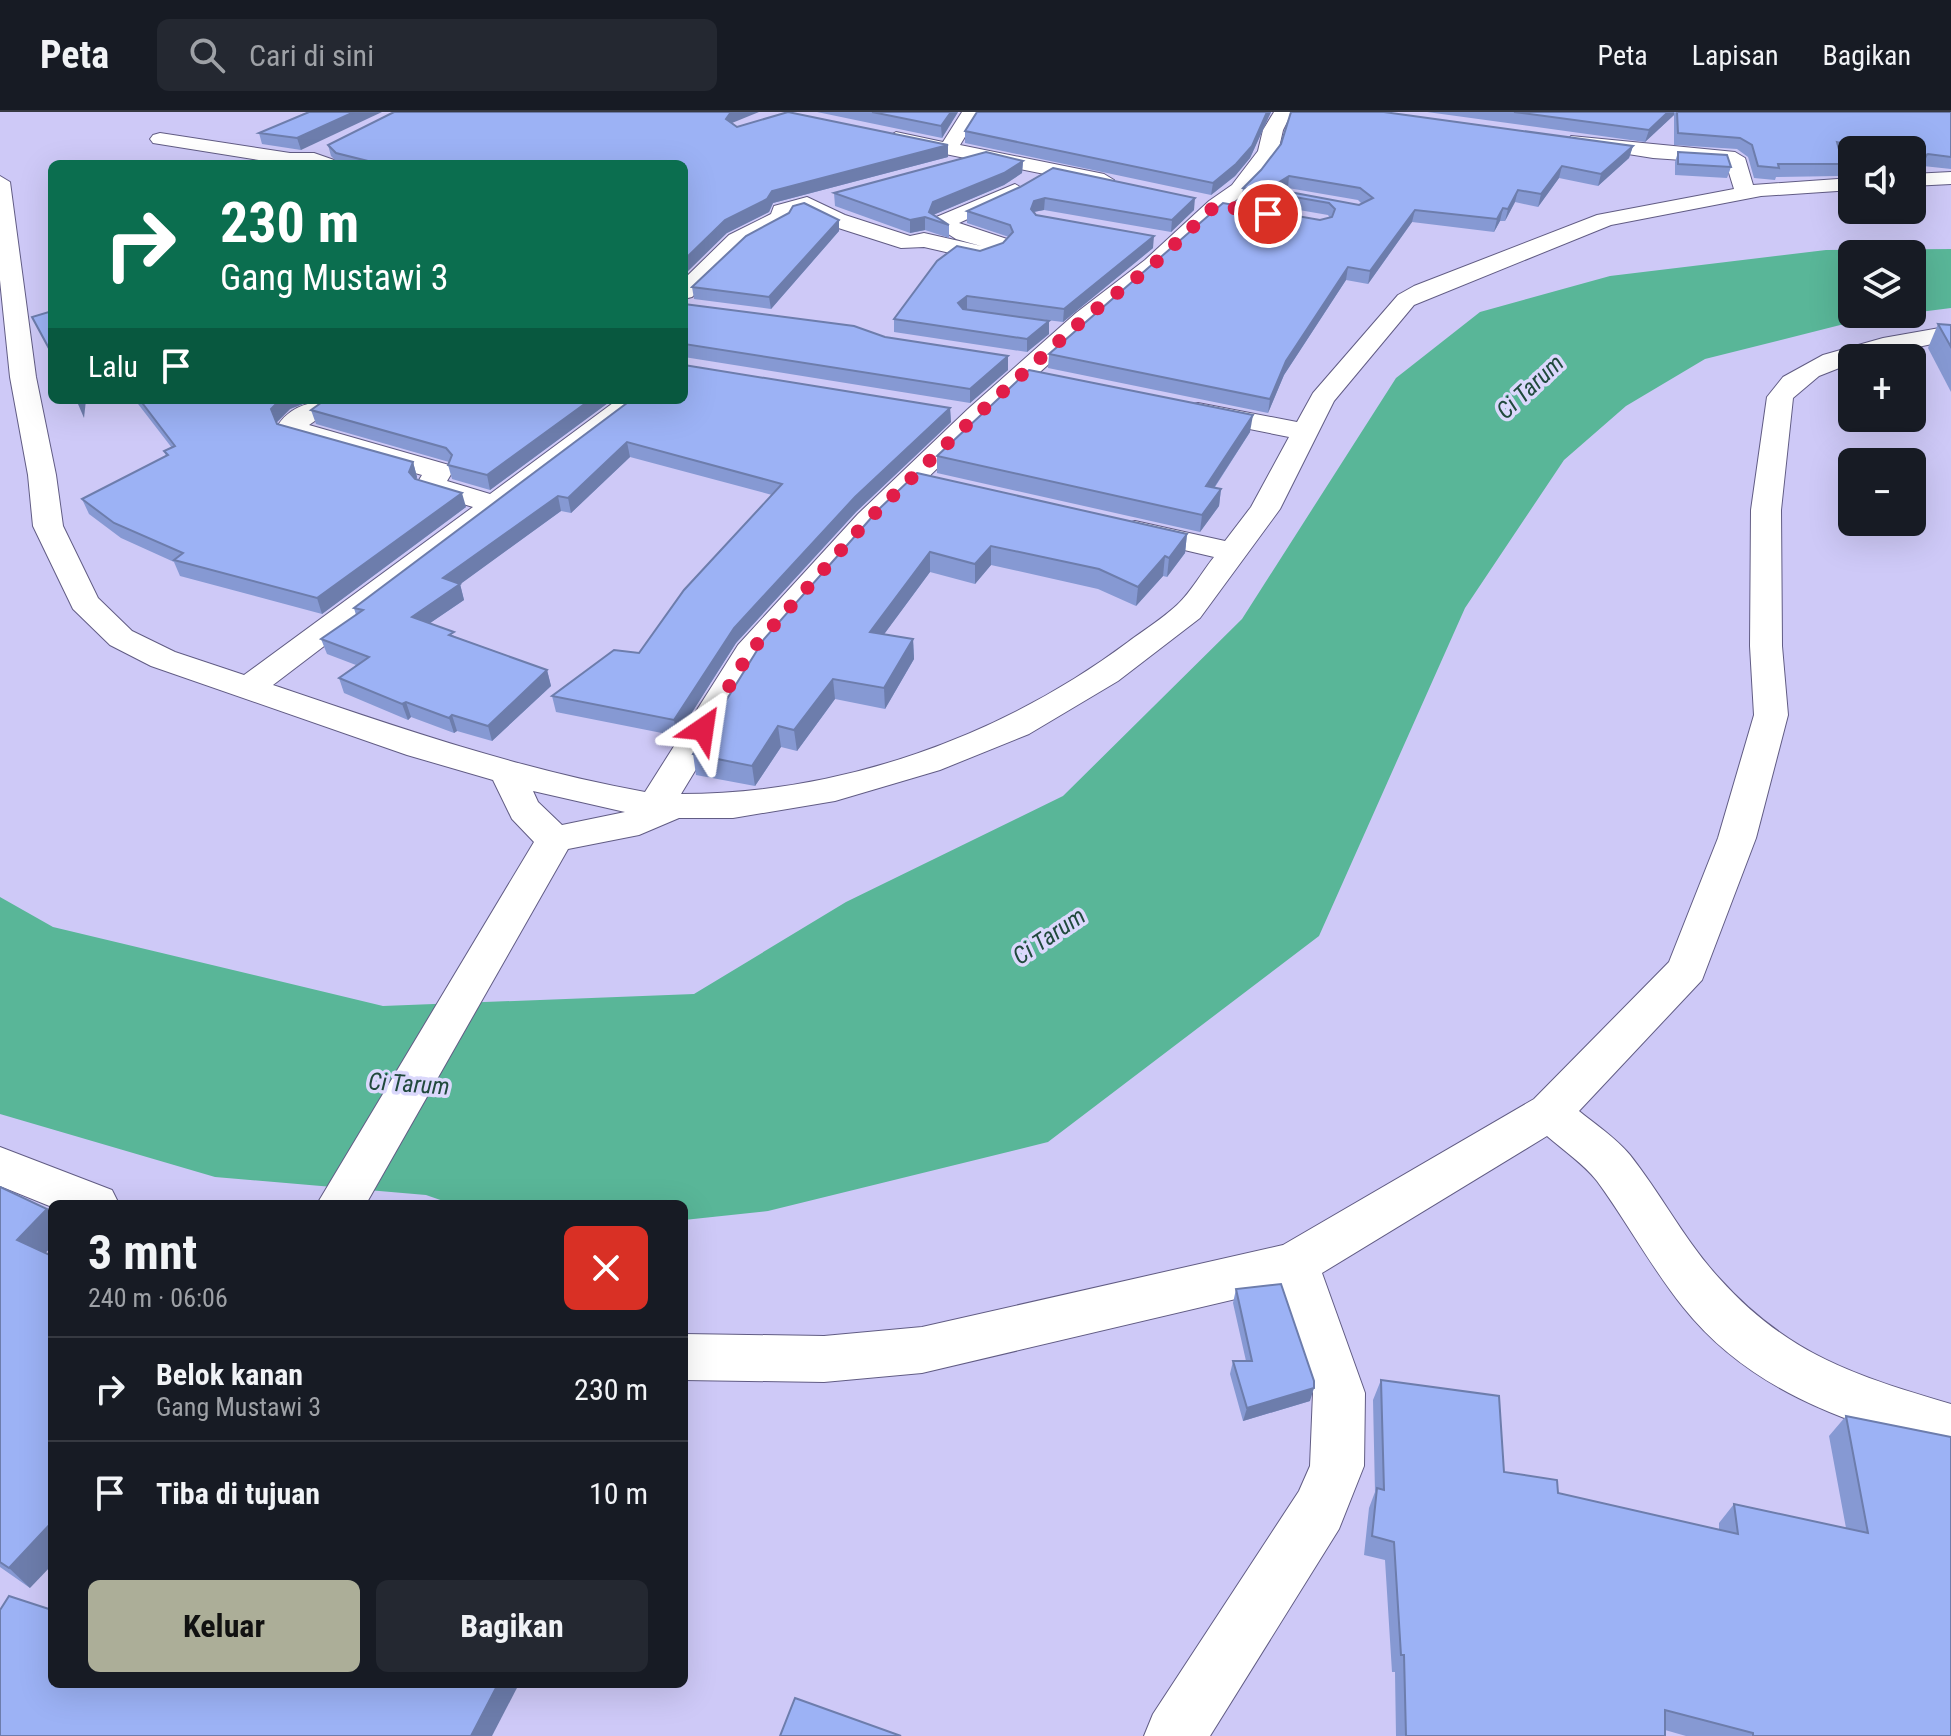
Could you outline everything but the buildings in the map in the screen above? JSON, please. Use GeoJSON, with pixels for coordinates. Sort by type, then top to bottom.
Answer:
{"type":"FeatureCollection","features":[{"type":"Feature","properties":{"kind":"street"},"geometry":{"type":"LineString","coordinates":[[948,149],[971,112]]}},
{"type":"Feature","properties":{"kind":"street"},"geometry":{"type":"LineString","coordinates":[[343,1200],[555,839],[626,826],[665,806],[750,652],[859,530],[977,415],[1085,318],[1153,265],[1175,242],[1234,201],[1268,152],[1273,130],[1283,112]]}},
{"type":"Feature","properties":{"kind":"street"},"geometry":{"type":"LineString","coordinates":[[875,133],[1127,185]]}},
{"type":"Feature","properties":{"kind":"street"},"geometry":{"type":"LineString","coordinates":[[1563,138],[1653,152],[1735,158],[1742,185],[1748,192]]}},
{"type":"Feature","properties":{"kind":"street"},"geometry":{"type":"LineString","coordinates":[[160,139],[309,160]]}},
{"type":"Feature","properties":{"kind":"street"},"geometry":{"type":"LineString","coordinates":[[304,159],[339,143]]}},
{"type":"Feature","properties":{"kind":"street"},"geometry":{"type":"LineString","coordinates":[[935,170],[990,157]]}},
{"type":"Feature","properties":{"kind":"street"},"geometry":{"type":"LineString","coordinates":[[808,204],[837,220],[909,243],[924,240],[985,254],[999,244],[942,223],[1012,192],[1051,168]]}},
{"type":"Feature","properties":{"kind":"street"},"geometry":{"type":"LineString","coordinates":[[1926,179],[1951,178]]}},
{"type":"Feature","properties":{"kind":"street"},"geometry":{"type":"LineString","coordinates":[[0,182],[23,377],[42,475],[48,526],[84,602],[121,638],[163,659],[420,747],[573,791],[665,806],[733,806],[835,789],[927,762],[1017,726],[1106,674],[1189,611],[1265,509],[1322,399],[1406,300],[1422,291],[1605,220],[1748,192],[1838,185]]}},
{"type":"Feature","properties":{"kind":"street"},"geometry":{"type":"LineString","coordinates":[[1187,198],[1234,201],[1269,194]]}},
{"type":"Feature","properties":{"kind":"street"},"geometry":{"type":"LineString","coordinates":[[688,303],[737,240],[781,217],[782,211],[837,196]]}},
{"type":"Feature","properties":{"kind":"street"},"geometry":{"type":"LineString","coordinates":[[1146,237],[1175,242]]}},
{"type":"Feature","properties":{"kind":"street"},"geometry":{"type":"LineString","coordinates":[[688,1357],[824,1359],[922,1350],[1294,1264],[1550,1112],[1687,969],[1737,838],[1768,727],[1766,510],[1780,397],[1786,385],[1855,353],[1951,333]]}},
{"type":"Feature","properties":{"kind":"street"},"geometry":{"type":"LineString","coordinates":[[325,404],[296,420],[291,425],[293,429],[439,471],[430,485],[493,503]]}},
{"type":"Feature","properties":{"kind":"street"},"geometry":{"type":"LineString","coordinates":[[248,688],[629,404]]}},
{"type":"Feature","properties":{"kind":"street"},"geometry":{"type":"LineString","coordinates":[[1168,405],[1305,432]]}},
{"type":"Feature","properties":{"kind":"street"},"geometry":{"type":"LineString","coordinates":[[947,410],[977,415]]}},
{"type":"Feature","properties":{"kind":"street"},"geometry":{"type":"LineString","coordinates":[[910,479],[941,486]]}},
{"type":"Feature","properties":{"kind":"street"},"geometry":{"type":"LineString","coordinates":[[1111,524],[1232,552]]}},
{"type":"Feature","properties":{"kind":"street"},"geometry":{"type":"LineString","coordinates":[[509,772],[514,797],[525,814],[555,839]]}},
{"type":"Feature","properties":{"kind":"street"},"geometry":{"type":"LineString","coordinates":[[1550,1112],[1611,1165],[1701,1293],[1747,1338],[1803,1377],[1866,1403],[1951,1429]]}},
{"type":"Feature","properties":{"kind":"street"},"geometry":{"type":"LineString","coordinates":[[0,1166],[85,1200]]}},
{"type":"Feature","properties":{"kind":"street"},"geometry":{"type":"LineString","coordinates":[[1175,1736],[1319,1510],[1337,1466],[1339,1393],[1294,1264]]}},
{"type":"Feature","properties":{"kind":"water"},"geometry":{"type":"Polygon","coordinates":[[[1926,249],[1951,249],[1951,308],[1926,311],[1926,249]]]}},
{"type":"Feature","properties":{"kind":"water","name":"Ci Tarum"},"geometry":{"type":"Polygon","coordinates":[[[1838,250],[1838,326],[1705,359],[1626,406],[1564,460],[1465,608],[1319,936],[1048,1142],[768,1211],[688,1220],[688,1200],[440,1200],[426,1195],[215,1177],[0,1114],[0,897],[53,927],[383,1006],[694,994],[846,902],[1063,796],[1242,619],[1396,378],[1480,312],[1610,276],[1838,250]]]}},
{"type":"Feature","properties":{"kind":"route"},"geometry":{"type":"LineString","coordinates":[[703,729],[750,652],[868,520],[977,415],[1085,318],[1153,265],[1216,205],[1268,214]]}}]}
